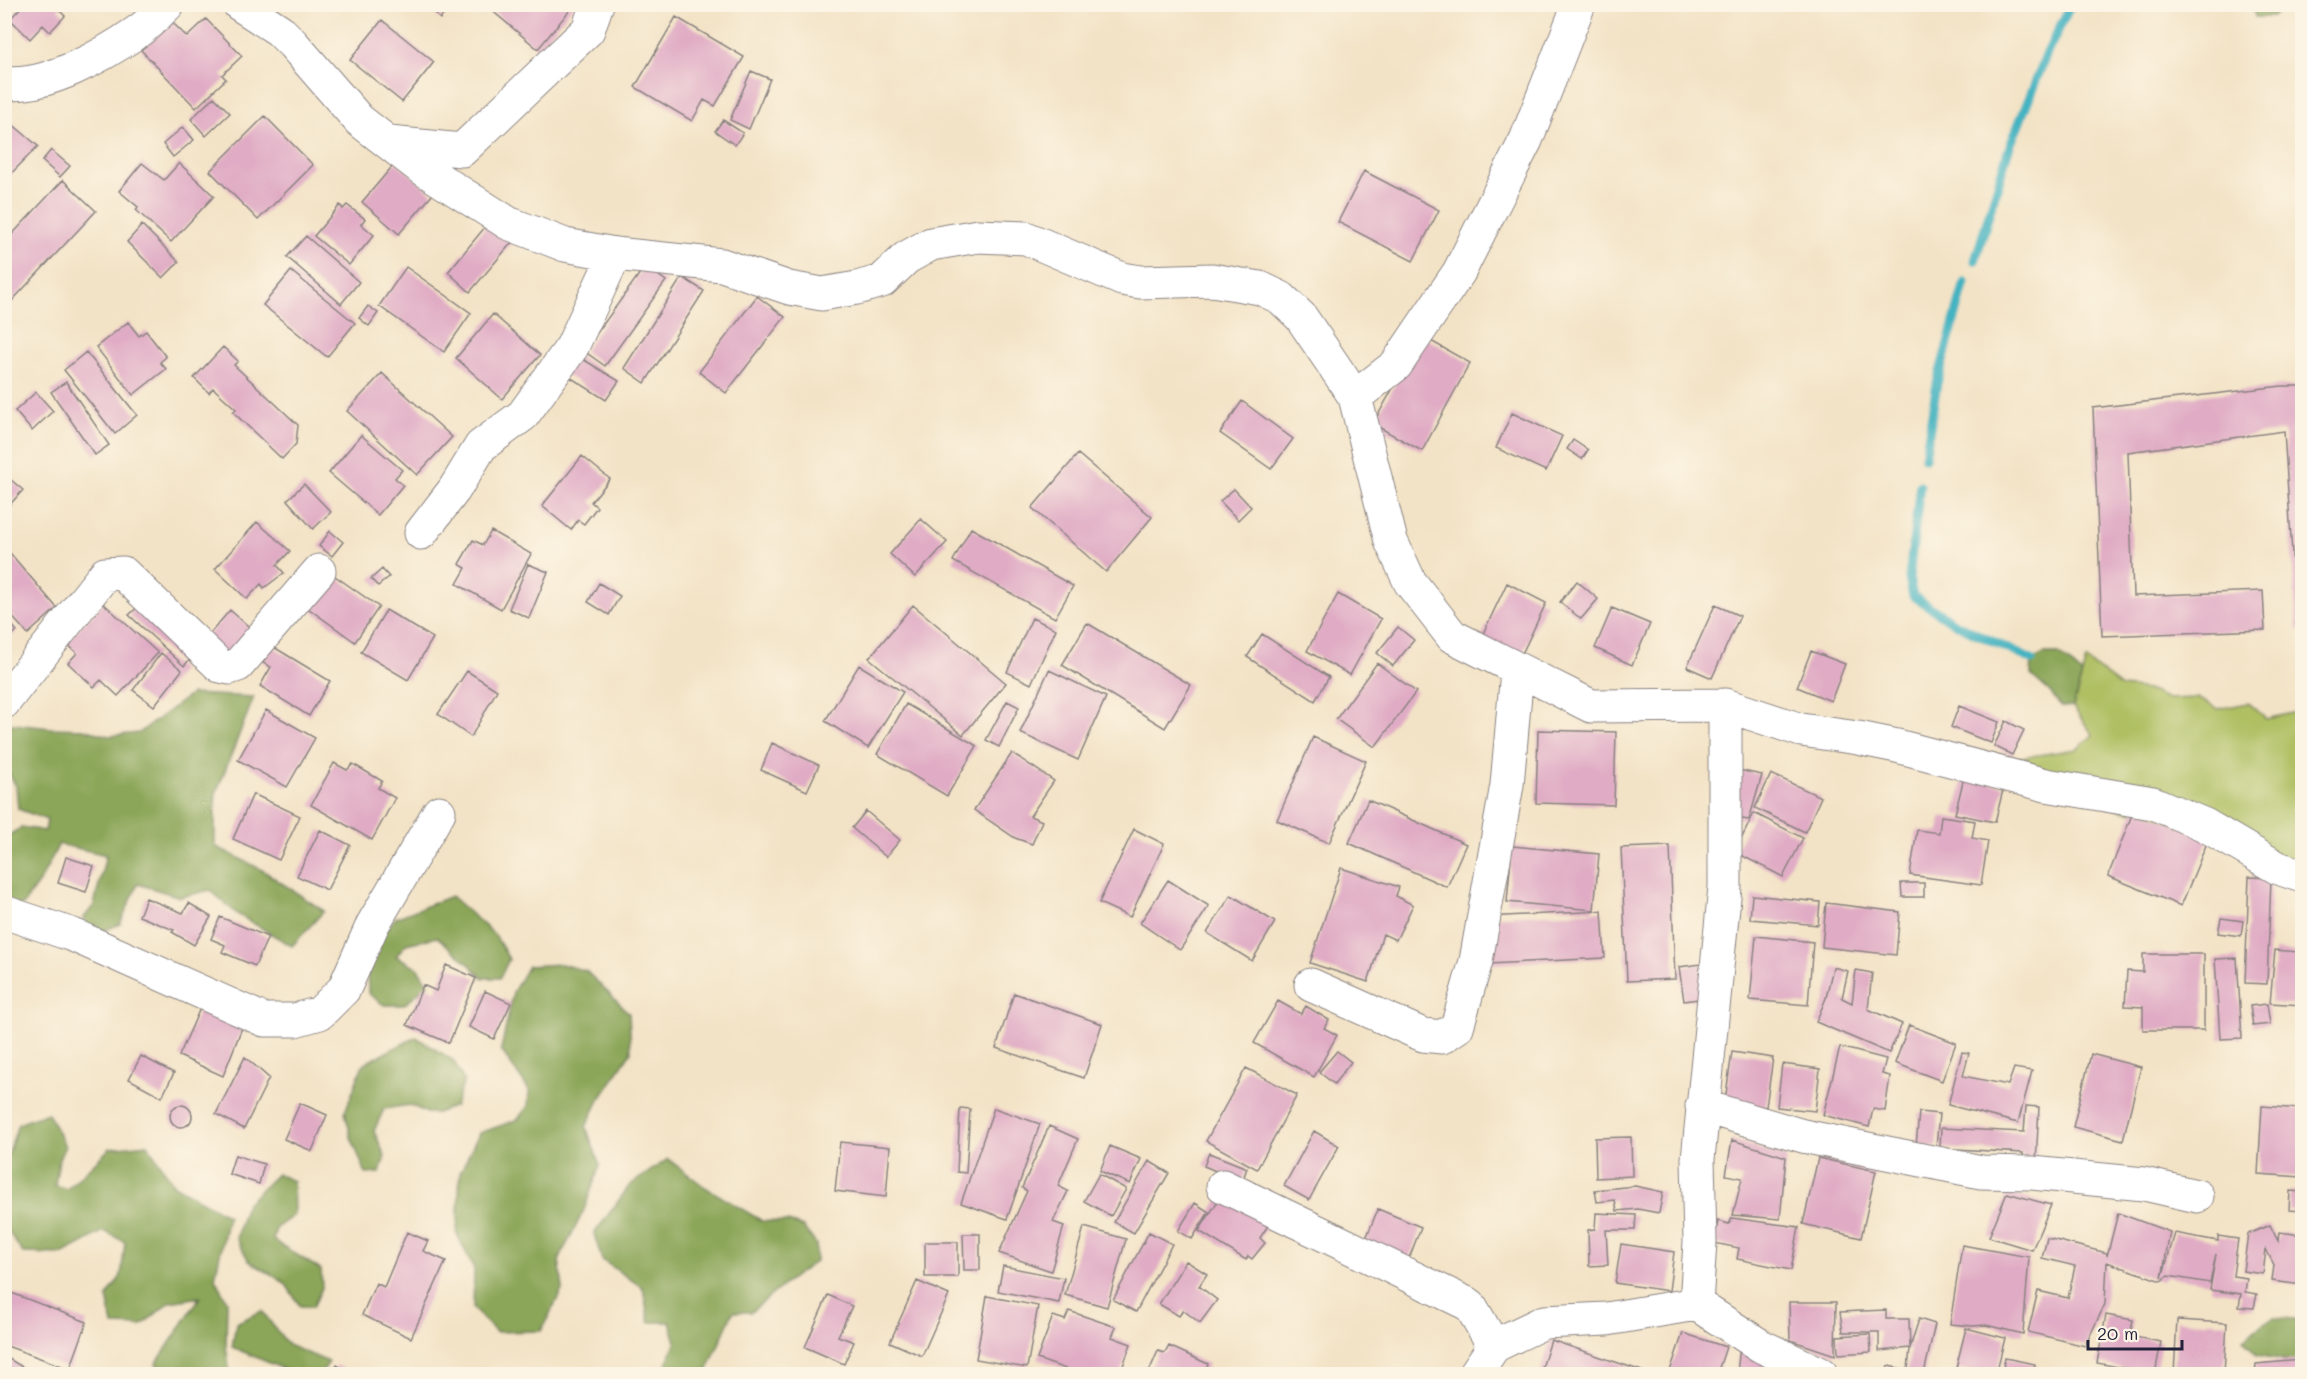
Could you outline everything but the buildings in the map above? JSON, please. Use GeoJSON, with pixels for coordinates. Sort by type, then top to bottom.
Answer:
{"type":"FeatureCollection","features":[{"type":"Feature","properties":{"kind":"street"},"geometry":{"type":"LineString","coordinates":[[4,83],[15,85],[47,79],[89,60],[138,32],[168,4]]}},
{"type":"Feature","properties":{"kind":"street"},"geometry":{"type":"LineString","coordinates":[[239,4],[279,30],[359,120],[417,165],[508,224],[565,245],[615,254],[722,265],[789,288],[822,294],[882,281],[906,258],[931,244],[978,236],[1026,238],[1122,279],[1158,283],[1212,280],[1260,288],[1281,298],[1301,317],[1355,397],[1391,542],[1410,582],[1452,636],[1517,671],[1591,706],[1725,705],[1801,730],[1897,746],[2046,785],[2153,803],[2205,825],[2278,868],[2302,876]]}},
{"type":"Feature","properties":{"kind":"street"},"geometry":{"type":"LineString","coordinates":[[388,143],[462,150],[588,30],[597,4]]}},
{"type":"Feature","properties":{"kind":"street"},"geometry":{"type":"LineString","coordinates":[[1355,397],[1396,365],[1460,272],[1526,140],[1579,4]]}},
{"type":"Feature","properties":{"kind":"street"},"geometry":{"type":"LineString","coordinates":[[421,533],[454,490],[481,447],[523,415],[572,348],[615,254]]}},
{"type":"Feature","properties":{"kind":"street"},"geometry":{"type":"LineString","coordinates":[[4,702],[105,574],[123,573],[220,666],[230,668],[238,665],[319,571]]}},
{"type":"Feature","properties":{"kind":"street"},"geometry":{"type":"LineString","coordinates":[[1311,985],[1423,1035],[1442,1037],[1457,1027],[1476,961],[1507,785],[1517,671]]}},
{"type":"Feature","properties":{"kind":"street"},"geometry":{"type":"LineString","coordinates":[[1696,1304],[1700,1242],[1698,1159],[1725,887],[1725,705]]}},
{"type":"Feature","properties":{"kind":"street"},"geometry":{"type":"LineString","coordinates":[[4,912],[73,935],[264,1020],[295,1020],[320,1013],[344,989],[372,924],[439,812]]}},
{"type":"Feature","properties":{"kind":"street"},"geometry":{"type":"LineString","coordinates":[[1702,1106],[1803,1136],[1981,1172],[2032,1173],[2144,1184],[2197,1196]]}},
{"type":"Feature","properties":{"kind":"street"},"geometry":{"type":"LineString","coordinates":[[1223,1186],[1470,1305],[1494,1346]]}},
{"type":"Feature","properties":{"kind":"street"},"geometry":{"type":"LineString","coordinates":[[1475,1374],[1494,1346],[1544,1322],[1607,1319],[1696,1304],[1761,1346],[1821,1374]]}},
{"type":"Feature","properties":{"kind":"green space"},"geometry":{"type":"Polygon","coordinates":[[[2253,4],[2283,5],[2273,17],[2255,17],[2253,4]]]}},
{"type":"Feature","properties":{"kind":"green space"},"geometry":{"type":"Polygon","coordinates":[[[2044,654],[2059,654],[2082,674],[2073,707],[2062,707],[2050,692],[2031,675],[2032,660],[2044,654]]]}},
{"type":"Feature","properties":{"kind":"green space"},"geometry":{"type":"Polygon","coordinates":[[[2086,660],[2122,687],[2147,690],[2168,699],[2197,698],[2218,709],[2248,703],[2266,719],[2302,711],[2302,876],[2242,848],[2015,776],[2019,758],[2077,749],[2093,735],[2073,707],[2086,660]]]}},
{"type":"Feature","properties":{"kind":"green space"},"geometry":{"type":"Polygon","coordinates":[[[191,694],[254,697],[215,796],[215,846],[262,870],[324,911],[292,946],[237,914],[210,890],[180,897],[138,884],[120,924],[98,933],[83,919],[94,905],[106,855],[59,844],[41,879],[23,905],[5,906],[4,838],[22,827],[45,831],[47,820],[18,809],[16,786],[5,768],[5,723],[83,729],[109,736],[139,733],[191,694]]]}},
{"type":"Feature","properties":{"kind":"green space"},"geometry":{"type":"Polygon","coordinates":[[[451,896],[495,935],[509,959],[500,978],[483,978],[437,937],[406,944],[396,956],[417,967],[428,984],[404,1005],[384,1005],[368,993],[367,958],[395,918],[451,896]]]}},
{"type":"Feature","properties":{"kind":"green space"},"geometry":{"type":"Polygon","coordinates":[[[561,964],[586,971],[629,1013],[631,1052],[599,1100],[586,1127],[600,1165],[584,1210],[559,1260],[563,1288],[541,1331],[496,1332],[473,1309],[474,1269],[457,1234],[460,1173],[479,1133],[517,1120],[528,1106],[529,1090],[501,1050],[513,992],[528,966],[561,964]]]}},
{"type":"Feature","properties":{"kind":"green space"},"geometry":{"type":"Polygon","coordinates":[[[416,1037],[454,1061],[464,1081],[455,1106],[437,1113],[427,1113],[410,1105],[384,1109],[374,1131],[385,1156],[380,1173],[366,1174],[351,1137],[345,1112],[363,1064],[416,1037]]]}},
{"type":"Feature","properties":{"kind":"green space"},"geometry":{"type":"Polygon","coordinates":[[[48,1113],[65,1146],[59,1159],[55,1185],[67,1189],[110,1148],[147,1144],[174,1185],[228,1216],[215,1278],[227,1301],[226,1346],[230,1374],[162,1374],[156,1364],[200,1297],[170,1302],[141,1326],[113,1325],[107,1297],[121,1276],[125,1242],[104,1231],[62,1254],[23,1253],[7,1230],[5,1164],[18,1124],[48,1113]]]}},
{"type":"Feature","properties":{"kind":"green space"},"geometry":{"type":"Polygon","coordinates":[[[668,1159],[705,1187],[762,1221],[788,1222],[803,1227],[816,1244],[816,1261],[751,1312],[733,1312],[706,1374],[662,1374],[676,1342],[670,1322],[649,1322],[643,1288],[602,1260],[594,1234],[630,1185],[668,1159]]]}},
{"type":"Feature","properties":{"kind":"green space"},"geometry":{"type":"Polygon","coordinates":[[[277,1174],[293,1181],[294,1215],[276,1228],[273,1240],[321,1270],[322,1288],[313,1307],[300,1306],[285,1283],[249,1261],[236,1238],[246,1204],[277,1174]]]}},
{"type":"Feature","properties":{"kind":"green space"},"geometry":{"type":"Polygon","coordinates":[[[262,1311],[288,1345],[329,1362],[321,1374],[295,1374],[232,1347],[236,1323],[262,1311]]]}},
{"type":"Feature","properties":{"kind":"green space"},"geometry":{"type":"Polygon","coordinates":[[[2273,1317],[2302,1320],[2302,1363],[2257,1355],[2243,1339],[2273,1317]]]}},
{"type":"Feature","properties":{"kind":"waterway"},"geometry":{"type":"LineString","coordinates":[[1975,261],[2008,151],[2047,53],[2071,4]]}},
{"type":"Feature","properties":{"kind":"waterway"},"geometry":{"type":"LineString","coordinates":[[1925,458],[1937,383],[1965,282]]}},
{"type":"Feature","properties":{"kind":"waterway"},"geometry":{"type":"LineString","coordinates":[[1920,485],[1909,578],[1913,596],[1954,623],[2032,660]]}}]}
